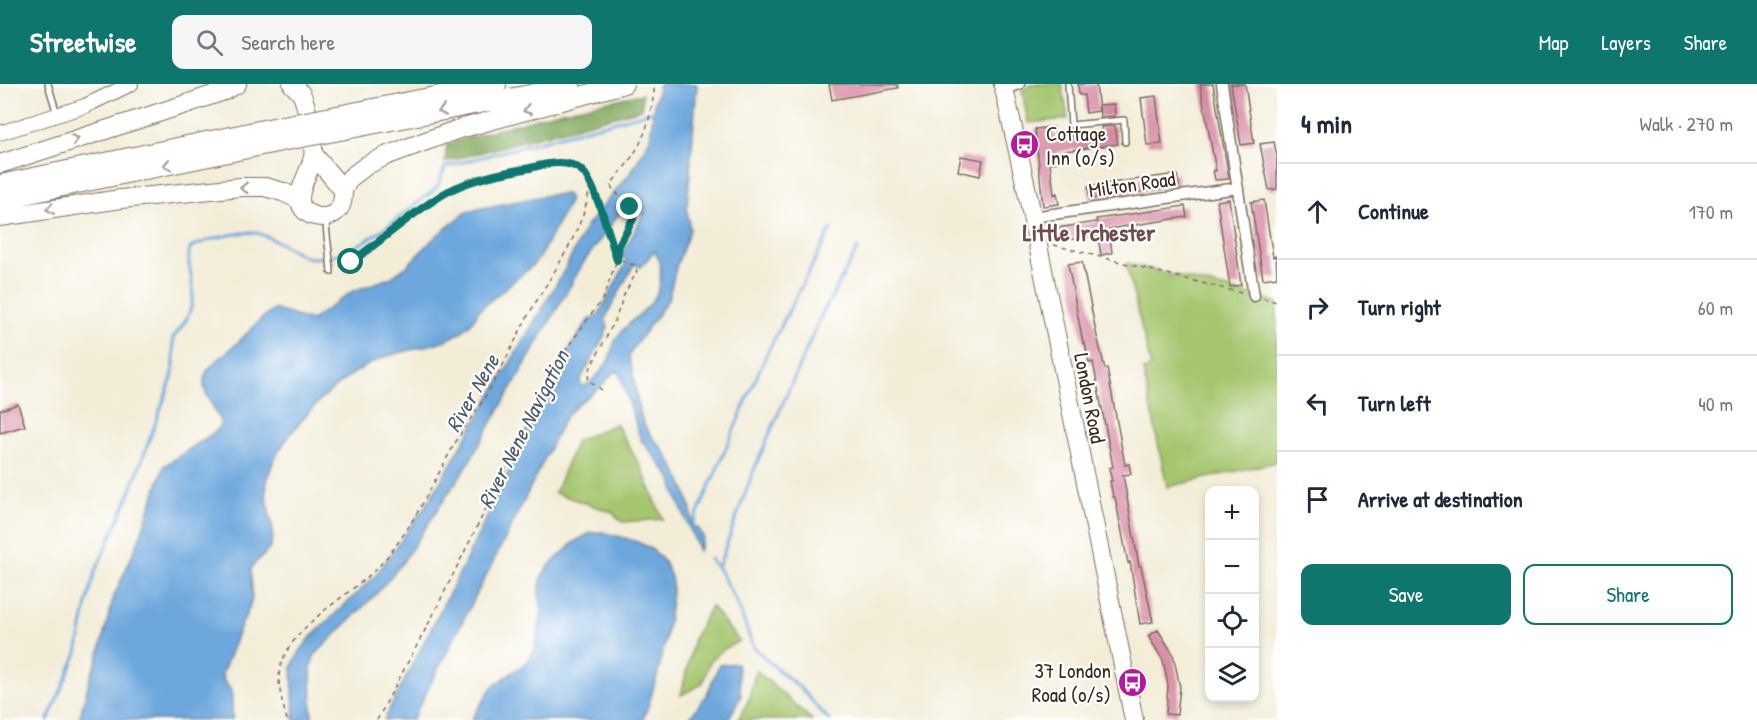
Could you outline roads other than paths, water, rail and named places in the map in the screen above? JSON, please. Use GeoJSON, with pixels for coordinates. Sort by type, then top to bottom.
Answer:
{"type":"FeatureCollection","features":[{"type":"Feature","properties":{"kind":"highway"},"geometry":{"type":"LineString","coordinates":[[0,164],[186,104],[237,84]]}},
{"type":"Feature","properties":{"kind":"highway"},"geometry":{"type":"LineString","coordinates":[[334,124],[496,84]]}},
{"type":"Feature","properties":{"kind":"highway"},"geometry":{"type":"LineString","coordinates":[[0,184],[334,124],[581,84]]}},
{"type":"Feature","properties":{"kind":"highway"},"geometry":{"type":"LineString","coordinates":[[343,190],[350,178],[367,165],[388,155],[456,130],[624,84]]}},
{"type":"Feature","properties":{"kind":"highway","name":"London Road"},"geometry":{"type":"LineString","coordinates":[[1009,86],[1032,217],[1134,720]]}},
{"type":"Feature","properties":{"kind":"highway"},"geometry":{"type":"LineString","coordinates":[[301,88],[314,155],[343,190],[344,198],[336,212],[326,217],[316,217],[308,213],[302,207],[300,200],[301,189],[314,155]]}},
{"type":"Feature","properties":{"kind":"highway"},"geometry":{"type":"LineString","coordinates":[[0,200],[284,133]]}},
{"type":"Feature","properties":{"kind":"highway"},"geometry":{"type":"LineString","coordinates":[[0,218],[121,199],[241,187],[265,187],[300,200]]}},
{"type":"Feature","properties":{"kind":"main road"},"geometry":{"type":"LineString","coordinates":[[0,133],[85,106],[131,84]]}},
{"type":"Feature","properties":{"kind":"street"},"geometry":{"type":"LineString","coordinates":[[1222,84],[1254,296]]}},
{"type":"Feature","properties":{"kind":"street","name":"Milton Road"},"geometry":{"type":"LineString","coordinates":[[1032,217],[1238,188]]}},
{"type":"Feature","properties":{"kind":"lane"},"geometry":{"type":"LineString","coordinates":[[48,84],[57,114]]}},
{"type":"Feature","properties":{"kind":"lane"},"geometry":{"type":"LineString","coordinates":[[1068,84],[1071,125],[1124,120],[1125,142]]}},
{"type":"Feature","properties":{"kind":"lane"},"geometry":{"type":"LineString","coordinates":[[326,217],[330,272]]}},
{"type":"Feature","properties":{"kind":"water"},"geometry":{"type":"Polygon","coordinates":[[[659,84],[697,84],[687,210],[690,230],[677,264],[668,300],[629,356],[642,419],[649,433],[670,460],[684,487],[693,525],[700,530],[703,538],[699,551],[675,493],[672,479],[641,440],[617,371],[572,410],[563,421],[412,720],[384,720],[571,346],[589,319],[598,316],[627,261],[621,257],[643,215],[642,204],[636,200],[618,215],[584,262],[468,464],[402,563],[377,593],[314,656],[311,668],[312,720],[294,720],[292,666],[301,650],[311,637],[376,575],[429,501],[564,271],[587,225],[631,172],[640,157],[650,138],[659,84]],[[654,251],[641,267],[634,264],[605,319],[608,327],[580,381],[582,387],[594,379],[605,365],[621,331],[653,300],[660,282],[660,266],[654,251]]]}},
{"type":"Feature","properties":{"kind":"water"},"geometry":{"type":"Polygon","coordinates":[[[567,194],[570,200],[539,258],[479,310],[472,322],[462,331],[438,343],[385,357],[353,374],[316,405],[285,442],[272,465],[266,489],[272,529],[271,545],[251,570],[252,594],[249,610],[222,673],[223,680],[232,690],[232,720],[79,720],[113,598],[139,540],[164,466],[216,431],[221,424],[204,387],[206,373],[212,365],[274,309],[312,320],[353,291],[390,278],[407,266],[436,236],[468,211],[549,195],[567,194]]]}},
{"type":"Feature","properties":{"kind":"water"},"geometry":{"type":"Polygon","coordinates":[[[602,532],[633,540],[648,547],[662,559],[672,581],[672,597],[663,651],[643,720],[471,720],[492,687],[528,661],[535,648],[542,612],[539,593],[542,576],[574,542],[590,533],[602,532]]]}},
{"type":"Feature","properties":{"kind":"water"},"geometry":{"type":"Polygon","coordinates":[[[737,663],[741,696],[728,720],[688,720],[707,694],[719,665],[737,663]]]}},
{"type":"Feature","properties":{"kind":"waterway"},"geometry":{"type":"LineString","coordinates":[[48,720],[77,653],[95,572],[128,498],[172,378],[173,338],[187,318],[193,298],[190,248],[223,236],[250,232],[265,236],[308,257],[332,255],[348,250],[378,233],[432,192],[438,186],[445,167],[654,111]]}},
{"type":"Feature","properties":{"kind":"waterway"},"geometry":{"type":"LineString","coordinates":[[693,525],[766,355],[831,229]]}},
{"type":"Feature","properties":{"kind":"waterway"},"geometry":{"type":"LineString","coordinates":[[718,568],[753,472],[820,318],[858,248]]}},
{"type":"Feature","properties":{"kind":"waterway"},"geometry":{"type":"LineString","coordinates":[[710,559],[718,568],[737,603],[753,646],[800,688],[829,720]]}},
{"type":"Feature","properties":{"kind":"place","name":"Cottage Inn (o/s)"},"geometry":{"type":"Point","coordinates":[1025,145]}},
{"type":"Feature","properties":{"kind":"place","name":"37 London Road (o/s)"},"geometry":{"type":"Point","coordinates":[1132,682]}},
{"type":"Feature","properties":{"kind":"district","name":"Little Irchester"},"geometry":{"type":"Point","coordinates":[1089,232]}},
{"type":"Feature","properties":{"kind":"water label","name":"River Nene"},"geometry":{"type":"Point","coordinates":[472,393]}},
{"type":"Feature","properties":{"kind":"water label","name":"River Nene Navigation"},"geometry":{"type":"Point","coordinates":[523,429]}}]}
